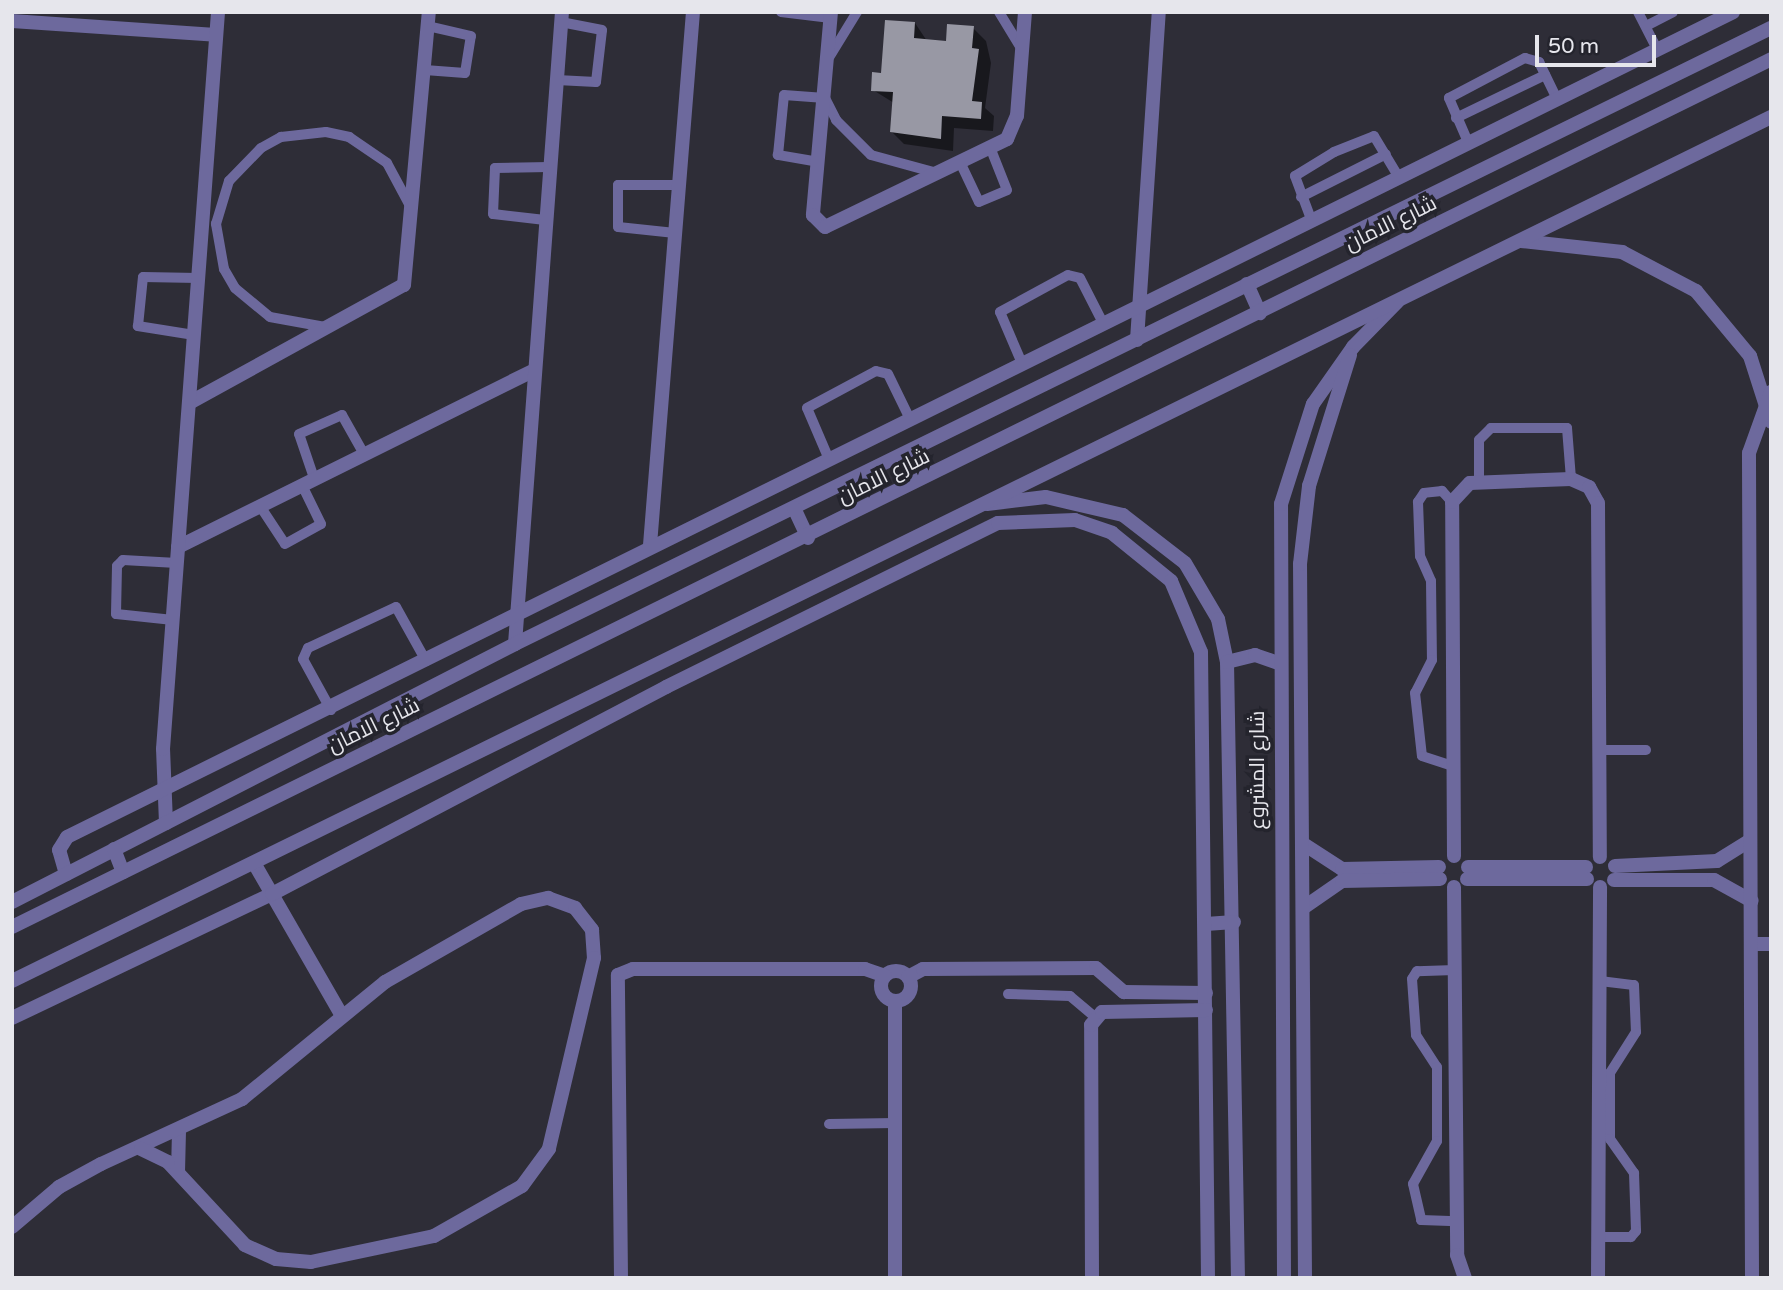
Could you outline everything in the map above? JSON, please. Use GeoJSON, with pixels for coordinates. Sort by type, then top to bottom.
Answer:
{"type":"FeatureCollection","features":[{"type":"Feature","properties":{"kind":"street"},"geometry":{"type":"LineString","coordinates":[[166,823],[164,794],[173,620],[198,278],[209,224],[218,12]]}},
{"type":"Feature","properties":{"kind":"street"},"geometry":{"type":"LineString","coordinates":[[650,545],[693,12]]}},
{"type":"Feature","properties":{"kind":"street"},"geometry":{"type":"LineString","coordinates":[[831,15],[813,215],[825,227],[990,147],[1013,128],[1026,12]]}},
{"type":"Feature","properties":{"kind":"street"},"geometry":{"type":"LineString","coordinates":[[1137,340],[1137,304],[1158,12]]}},
{"type":"Feature","properties":{"kind":"street"},"geometry":{"type":"LineString","coordinates":[[66,874],[60,850],[64,839],[164,794],[332,711],[650,545],[1733,12]]}},
{"type":"Feature","properties":{"kind":"street"},"geometry":{"type":"LineString","coordinates":[[515,644],[533,371],[562,17]]}},
{"type":"Feature","properties":{"kind":"street"},"geometry":{"type":"LineString","coordinates":[[189,403],[336,325],[404,285],[413,225],[429,19]]}},
{"type":"Feature","properties":{"kind":"street"},"geometry":{"type":"LineString","coordinates":[[12,21],[216,35]]}},
{"type":"Feature","properties":{"kind":"street"},"geometry":{"type":"LineString","coordinates":[[12,902],[515,644],[1771,28]]}},
{"type":"Feature","properties":{"kind":"street","name":"شارع الامان"},"geometry":{"type":"LineString","coordinates":[[12,927],[808,538],[1771,58]]}},
{"type":"Feature","properties":{"kind":"street"},"geometry":{"type":"LineString","coordinates":[[16,973],[254,863],[1771,117]]}},
{"type":"Feature","properties":{"kind":"street"},"geometry":{"type":"LineString","coordinates":[[1521,240],[1612,250],[1661,267],[1726,321],[1769,394],[1771,422]]}},
{"type":"Feature","properties":{"kind":"street"},"geometry":{"type":"LineString","coordinates":[[1247,284],[1260,313]]}},
{"type":"Feature","properties":{"kind":"street","name":"شارع المشروع"},"geometry":{"type":"LineString","coordinates":[[1284,1278],[1278,767],[1279,538],[1288,469],[1312,404],[1353,347],[1400,300]]}},
{"type":"Feature","properties":{"kind":"street"},"geometry":{"type":"LineString","coordinates":[[1306,1278],[1301,767],[1302,525],[1353,347]]}},
{"type":"Feature","properties":{"kind":"street"},"geometry":{"type":"LineString","coordinates":[[178,547],[533,371]]}},
{"type":"Feature","properties":{"kind":"street"},"geometry":{"type":"LineString","coordinates":[[1752,1278],[1749,453],[1769,394]]}},
{"type":"Feature","properties":{"kind":"street"},"geometry":{"type":"LineString","coordinates":[[1468,873],[1454,856],[1452,502],[1462,487],[1479,481],[1571,479],[1588,487],[1598,503],[1600,857],[1614,873],[1714,880],[1752,901]]}},
{"type":"Feature","properties":{"kind":"street","name":"شارع المشروع"},"geometry":{"type":"LineString","coordinates":[[985,504],[1066,498],[1105,507],[1146,528],[1198,580],[1218,619],[1227,662],[1234,922],[1233,1130],[1238,1278]]}},
{"type":"Feature","properties":{"kind":"street"},"geometry":{"type":"LineString","coordinates":[[794,508],[808,538]]}},
{"type":"Feature","properties":{"kind":"street"},"geometry":{"type":"LineString","coordinates":[[12,1017],[272,894],[666,687],[998,523],[1037,517],[1075,520],[1144,554],[1190,615],[1203,690],[1208,1278]]}},
{"type":"Feature","properties":{"kind":"street"},"geometry":{"type":"LineString","coordinates":[[1227,662],[1255,655],[1278,663]]}},
{"type":"Feature","properties":{"kind":"street"},"geometry":{"type":"LineString","coordinates":[[1278,767],[1301,767]]}},
{"type":"Feature","properties":{"kind":"street"},"geometry":{"type":"LineString","coordinates":[[1598,1278],[1601,1237],[1600,887],[1614,873],[1717,861],[1751,840]]}},
{"type":"Feature","properties":{"kind":"street"},"geometry":{"type":"LineString","coordinates":[[1302,844],[1342,869],[1439,873],[1454,887]]}},
{"type":"Feature","properties":{"kind":"street"},"geometry":{"type":"LineString","coordinates":[[114,849],[122,872]]}},
{"type":"Feature","properties":{"kind":"street"},"geometry":{"type":"LineString","coordinates":[[1303,908],[1342,881],[1439,873],[1454,856]]}},
{"type":"Feature","properties":{"kind":"street"},"geometry":{"type":"LineString","coordinates":[[1586,873],[1600,857]]}},
{"type":"Feature","properties":{"kind":"street"},"geometry":{"type":"LineString","coordinates":[[254,863],[341,1014]]}},
{"type":"Feature","properties":{"kind":"street"},"geometry":{"type":"LineString","coordinates":[[1465,1278],[1457,1221],[1454,887],[1468,873],[1586,873],[1600,887]]}},
{"type":"Feature","properties":{"kind":"street"},"geometry":{"type":"LineString","coordinates":[[12,1227],[59,1187],[141,1149],[179,1132],[251,1092],[341,1014],[521,904],[557,901],[575,908],[592,930],[594,958],[556,1128],[538,1169],[503,1199],[412,1244],[311,1262],[276,1259],[245,1245],[178,1173],[141,1149]]}},
{"type":"Feature","properties":{"kind":"street"},"geometry":{"type":"LineString","coordinates":[[1206,924],[1234,922]]}},
{"type":"Feature","properties":{"kind":"street"},"geometry":{"type":"LineString","coordinates":[[1751,944],[1771,943]]}},
{"type":"Feature","properties":{"kind":"street"},"geometry":{"type":"LineString","coordinates":[[908,977],[923,969],[1096,968],[1124,992],[1206,993]]}},
{"type":"Feature","properties":{"kind":"street"},"geometry":{"type":"LineString","coordinates":[[621,1278],[618,975],[634,969],[865,969],[885,976],[897,971],[908,977]]}},
{"type":"Feature","properties":{"kind":"street"},"geometry":{"type":"LineString","coordinates":[[885,976],[881,988],[894,1001],[895,1278]]}},
{"type":"Feature","properties":{"kind":"street"},"geometry":{"type":"LineString","coordinates":[[894,1001],[907,996],[908,977]]}},
{"type":"Feature","properties":{"kind":"street"},"geometry":{"type":"LineString","coordinates":[[1092,1278],[1095,1017],[1112,1011],[1206,1010]]}},
{"type":"Feature","properties":{"kind":"street"},"geometry":{"type":"LineString","coordinates":[[1207,1131],[1233,1130]]}},
{"type":"Feature","properties":{"kind":"street"},"geometry":{"type":"LineString","coordinates":[[178,1173],[179,1132]]}},
{"type":"Feature","properties":{"kind":"lane"},"geometry":{"type":"LineString","coordinates":[[781,12],[831,15]]}},
{"type":"Feature","properties":{"kind":"lane"},"geometry":{"type":"LineString","coordinates":[[829,59],[857,12]]}},
{"type":"Feature","properties":{"kind":"lane"},"geometry":{"type":"LineString","coordinates":[[999,12],[1022,52]]}},
{"type":"Feature","properties":{"kind":"lane"},"geometry":{"type":"LineString","coordinates":[[1639,12],[1657,49]]}},
{"type":"Feature","properties":{"kind":"lane"},"geometry":{"type":"LineString","coordinates":[[1646,26],[1673,12]]}},
{"type":"Feature","properties":{"kind":"lane"},"geometry":{"type":"LineString","coordinates":[[557,80],[596,82],[602,30],[562,17]]}},
{"type":"Feature","properties":{"kind":"lane"},"geometry":{"type":"LineString","coordinates":[[425,70],[466,73],[471,36],[429,19]]}},
{"type":"Feature","properties":{"kind":"lane"},"geometry":{"type":"LineString","coordinates":[[1468,142],[1448,104],[1453,93],[1525,58],[1539,62],[1557,99]]}},
{"type":"Feature","properties":{"kind":"lane"},"geometry":{"type":"LineString","coordinates":[[1455,118],[1545,75]]}},
{"type":"Feature","properties":{"kind":"lane"},"geometry":{"type":"LineString","coordinates":[[818,162],[778,155],[782,99],[789,93],[825,98],[836,120],[871,155],[917,172],[941,171]]}},
{"type":"Feature","properties":{"kind":"lane"},"geometry":{"type":"LineString","coordinates":[[336,325],[291,325],[251,305],[224,269],[209,224],[229,181],[261,148],[281,137],[326,132],[349,137],[387,163],[400,181],[413,225]]}},
{"type":"Feature","properties":{"kind":"lane"},"geometry":{"type":"LineString","coordinates":[[1311,219],[1295,176],[1334,152],[1374,136],[1398,176]]}},
{"type":"Feature","properties":{"kind":"lane"},"geometry":{"type":"LineString","coordinates":[[960,162],[979,202],[1007,190],[990,147]]}},
{"type":"Feature","properties":{"kind":"lane"},"geometry":{"type":"LineString","coordinates":[[1301,197],[1386,154]]}},
{"type":"Feature","properties":{"kind":"lane"},"geometry":{"type":"LineString","coordinates":[[545,220],[494,214],[495,168],[550,167]]}},
{"type":"Feature","properties":{"kind":"lane"},"geometry":{"type":"LineString","coordinates":[[675,233],[618,227],[618,185],[679,185]]}},
{"type":"Feature","properties":{"kind":"lane"},"geometry":{"type":"LineString","coordinates":[[1021,361],[1000,312],[1068,275],[1080,278],[1102,321]]}},
{"type":"Feature","properties":{"kind":"lane"},"geometry":{"type":"LineString","coordinates":[[194,335],[138,327],[143,277],[198,278]]}},
{"type":"Feature","properties":{"kind":"lane"},"geometry":{"type":"LineString","coordinates":[[828,457],[807,408],[876,370],[888,374],[909,416]]}},
{"type":"Feature","properties":{"kind":"lane"},"geometry":{"type":"LineString","coordinates":[[260,506],[285,544],[321,524],[308,481],[299,434],[342,415],[364,454]]}},
{"type":"Feature","properties":{"kind":"lane"},"geometry":{"type":"LineString","coordinates":[[1479,481],[1480,434],[1502,428],[1567,428],[1571,479]]}},
{"type":"Feature","properties":{"kind":"lane"},"geometry":{"type":"LineString","coordinates":[[1452,502],[1442,491],[1424,493],[1418,502],[1420,556],[1431,581],[1432,660],[1415,693],[1422,756],[1453,766]]}},
{"type":"Feature","properties":{"kind":"lane"},"geometry":{"type":"LineString","coordinates":[[173,620],[116,614],[117,566],[123,560],[177,563]]}},
{"type":"Feature","properties":{"kind":"lane"},"geometry":{"type":"LineString","coordinates":[[332,711],[303,659],[308,648],[396,607],[426,661]]}},
{"type":"Feature","properties":{"kind":"lane"},"geometry":{"type":"LineString","coordinates":[[1599,751],[1646,750]]}},
{"type":"Feature","properties":{"kind":"lane"},"geometry":{"type":"LineString","coordinates":[[1455,970],[1417,971],[1412,979],[1416,1035],[1437,1067],[1435,1149],[1413,1184],[1421,1220],[1457,1221]]}},
{"type":"Feature","properties":{"kind":"lane"},"geometry":{"type":"LineString","coordinates":[[1600,981],[1634,985],[1636,1032],[1610,1073],[1610,1139],[1634,1173],[1636,1231],[1631,1237],[1601,1237]]}},
{"type":"Feature","properties":{"kind":"lane"},"geometry":{"type":"LineString","coordinates":[[1009,994],[1070,996],[1095,1017]]}},
{"type":"Feature","properties":{"kind":"lane"},"geometry":{"type":"LineString","coordinates":[[829,1124],[895,1123]]}},
{"type":"Feature","properties":{"kind":"building"},"geometry":{"type":"Polygon","coordinates":[[[885,20],[915,22],[914,38],[946,41],[947,24],[974,26],[972,48],[979,49],[972,101],[982,102],[981,119],[942,116],[941,139],[890,132],[893,92],[871,91],[872,72],[881,73],[885,20]]]}}]}
